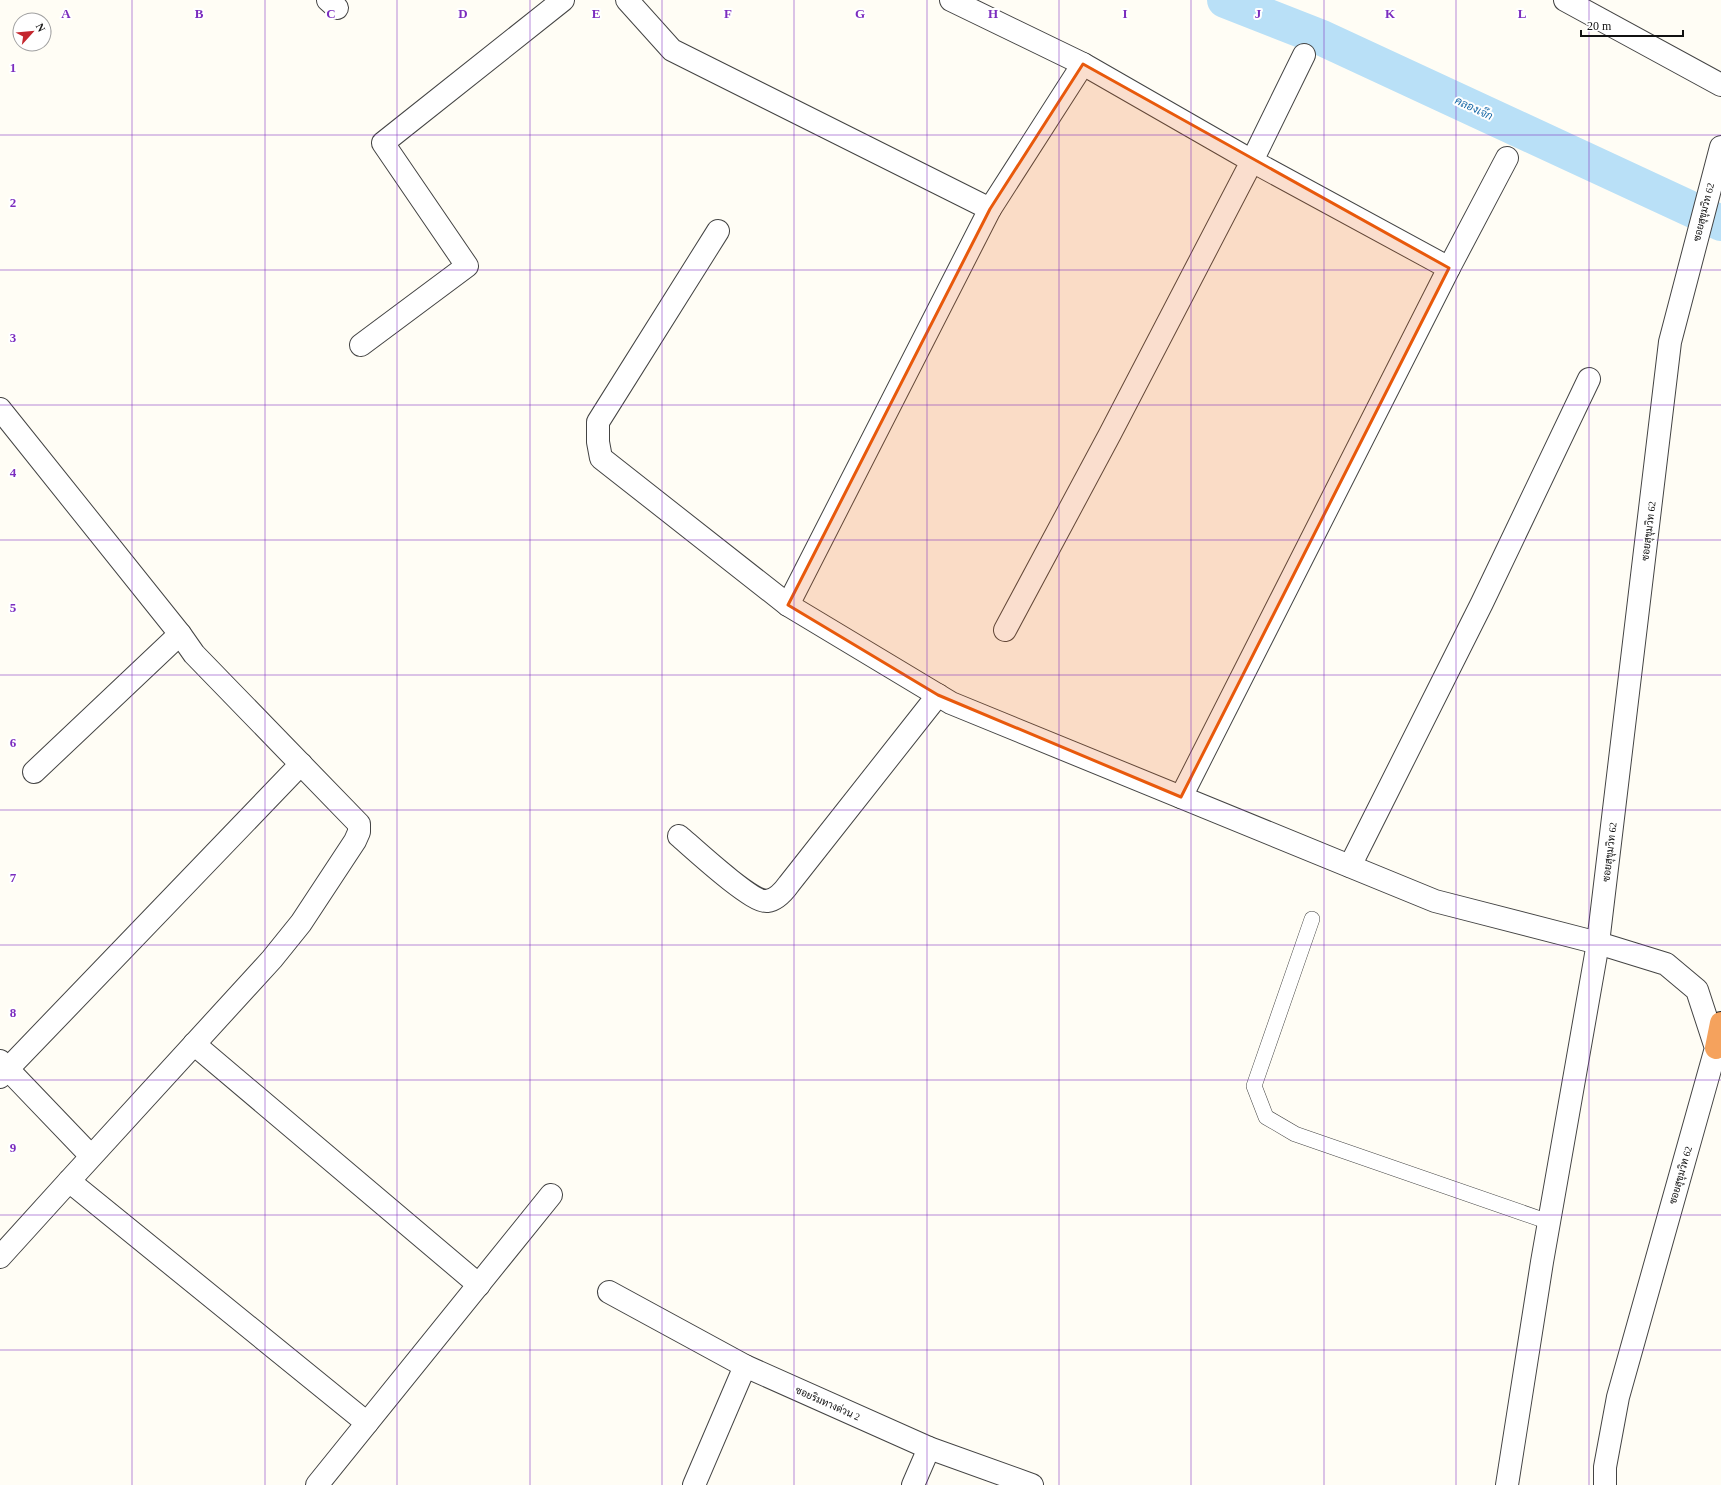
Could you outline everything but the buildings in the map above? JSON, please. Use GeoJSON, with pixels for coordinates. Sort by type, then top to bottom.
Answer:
{"type":"FeatureCollection","features":[{"type":"Feature","properties":{"kind":"highway"},"geometry":{"type":"LineString","coordinates":[[1716,1048],[1721,1023]]}},
{"type":"Feature","properties":{"kind":"street"},"geometry":{"type":"LineString","coordinates":[[361,345],[467,266],[382,143],[563,0]]}},
{"type":"Feature","properties":{"kind":"street"},"geometry":{"type":"LineString","coordinates":[[627,0],[672,50],[990,209]]}},
{"type":"Feature","properties":{"kind":"street"},"geometry":{"type":"LineString","coordinates":[[952,0],[1083,64],[1252,161],[1449,268]]}},
{"type":"Feature","properties":{"kind":"street"},"geometry":{"type":"LineString","coordinates":[[1565,0],[1721,85]]}},
{"type":"Feature","properties":{"kind":"street"},"geometry":{"type":"LineString","coordinates":[[1005,630],[1114,427],[1252,161],[1304,55]]}},
{"type":"Feature","properties":{"kind":"street"},"geometry":{"type":"LineString","coordinates":[[788,605],[990,209],[1083,64]]}},
{"type":"Feature","properties":{"kind":"street","name":"ซอยสุขุมวิท 62"},"geometry":{"type":"LineString","coordinates":[[1507,1485],[1549,1222],[1598,943],[1670,342],[1721,147]]}},
{"type":"Feature","properties":{"kind":"street"},"geometry":{"type":"LineString","coordinates":[[1181,797],[1449,268],[1507,158]]}},
{"type":"Feature","properties":{"kind":"street"},"geometry":{"type":"LineString","coordinates":[[718,231],[598,422],[598,442],[601,458],[788,605],[951,703],[1435,901],[1598,943],[1666,964],[1697,990],[1716,1048]]}},
{"type":"Feature","properties":{"kind":"street"},"geometry":{"type":"LineString","coordinates":[[1350,866],[1482,603],[1589,379]]}},
{"type":"Feature","properties":{"kind":"street"},"geometry":{"type":"LineString","coordinates":[[0,409],[180,634],[194,654],[356,820],[359,824],[360,832],[301,923],[272,959],[0,1257]]}},
{"type":"Feature","properties":{"kind":"street"},"geometry":{"type":"LineString","coordinates":[[34,772],[180,634]]}},
{"type":"Feature","properties":{"kind":"street"},"geometry":{"type":"LineString","coordinates":[[679,836],[744,890],[759,900],[767,902],[773,899],[782,893],[938,695]]}},
{"type":"Feature","properties":{"kind":"street"},"geometry":{"type":"LineString","coordinates":[[91,1156],[2,1069],[301,764]]}},
{"type":"Feature","properties":{"kind":"street"},"geometry":{"type":"LineString","coordinates":[[194,1044],[479,1285]]}},
{"type":"Feature","properties":{"kind":"street","name":"ซอยสุขุมวิท 62"},"geometry":{"type":"LineString","coordinates":[[1604,1485],[1605,1467],[1618,1397],[1716,1048]]}},
{"type":"Feature","properties":{"kind":"street"},"geometry":{"type":"LineString","coordinates":[[69,1181],[367,1423]]}},
{"type":"Feature","properties":{"kind":"street"},"geometry":{"type":"LineString","coordinates":[[317,1485],[551,1195]]}},
{"type":"Feature","properties":{"kind":"street","name":"ซอยริมทางด่วน 2"},"geometry":{"type":"LineString","coordinates":[[609,1292],[745,1366],[929,1448],[1032,1485]]}},
{"type":"Feature","properties":{"kind":"street"},"geometry":{"type":"LineString","coordinates":[[694,1485],[745,1366]]}},
{"type":"Feature","properties":{"kind":"street"},"geometry":{"type":"LineString","coordinates":[[913,1485],[929,1448]]}},
{"type":"Feature","properties":{"kind":"lane"},"geometry":{"type":"LineString","coordinates":[[1312,919],[1254,1086],[1266,1117],[1295,1134],[1549,1222]]}},
{"type":"Feature","properties":{"kind":"highlighted area"},"geometry":{"type":"Polygon","coordinates":[[[1083,64],[1449,268],[1181,797],[938,695],[788,605],[990,209],[1083,64]]]}},
{"type":"Feature","properties":{"kind":"waterway","name":"คลองเจ๊ก"},"geometry":{"type":"LineString","coordinates":[[1225,0],[1322,38],[1721,223]]}}]}
